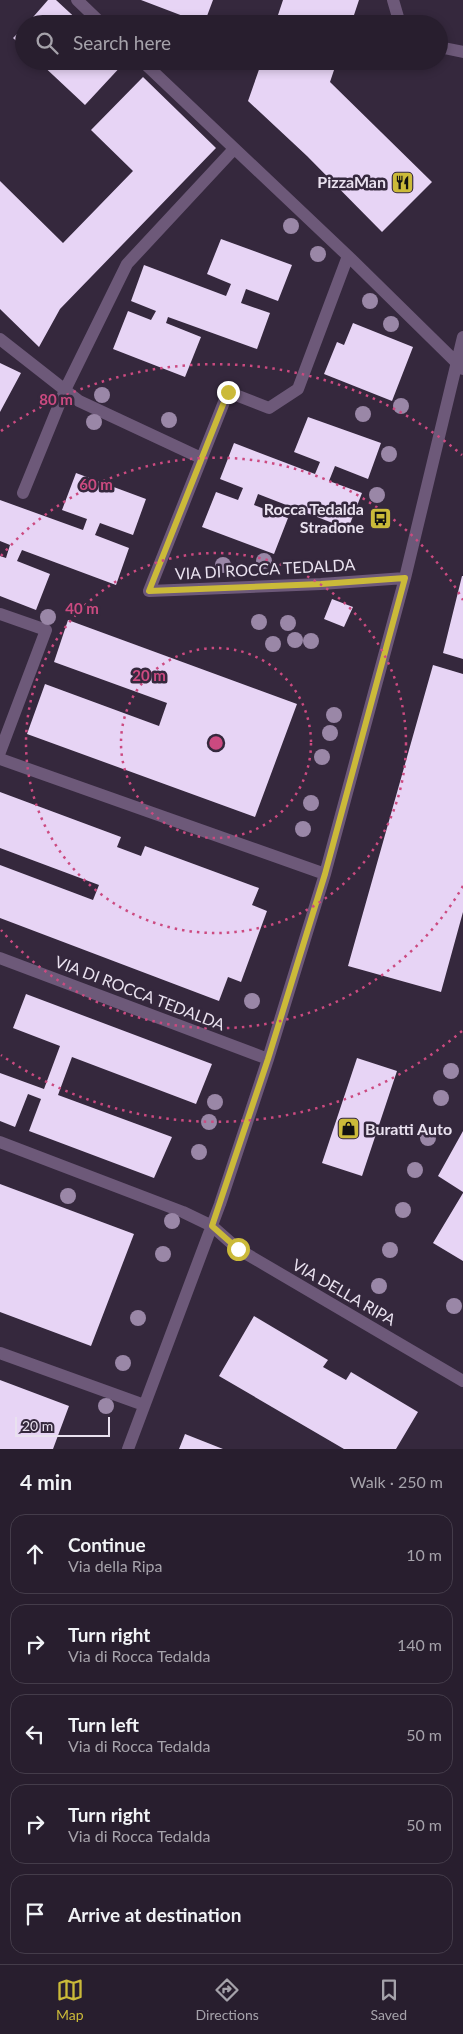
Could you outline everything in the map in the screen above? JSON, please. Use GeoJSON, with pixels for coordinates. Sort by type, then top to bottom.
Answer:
{"type":"FeatureCollection","features":[{"type":"Feature","properties":{"kind":"street"},"geometry":{"type":"LineString","coordinates":[[77,0],[93,15]]}},
{"type":"Feature","properties":{"kind":"street"},"geometry":{"type":"LineString","coordinates":[[393,2],[397,15]]}},
{"type":"Feature","properties":{"kind":"street"},"geometry":{"type":"LineString","coordinates":[[448,49],[463,52]]}},
{"type":"Feature","properties":{"kind":"street"},"geometry":{"type":"LineString","coordinates":[[152,70],[348,256],[460,367]]}},
{"type":"Feature","properties":{"kind":"street"},"geometry":{"type":"LineString","coordinates":[[23,493],[65,390],[127,264],[234,148]]}},
{"type":"Feature","properties":{"kind":"street","name":"VIA DI ROCCA TEDALDA"},"geometry":{"type":"LineString","coordinates":[[348,256],[298,389],[269,408],[228,392],[149,591],[321,584],[405,578]]}},
{"type":"Feature","properties":{"kind":"street"},"geometry":{"type":"LineString","coordinates":[[128,1449],[212,1226],[268,1059],[325,874],[460,367],[463,338]]}},
{"type":"Feature","properties":{"kind":"street"},"geometry":{"type":"LineString","coordinates":[[0,339],[79,401],[201,458]]}},
{"type":"Feature","properties":{"kind":"street"},"geometry":{"type":"LineString","coordinates":[[0,614],[46,630],[0,752]]}},
{"type":"Feature","properties":{"kind":"street"},"geometry":{"type":"LineString","coordinates":[[0,759],[325,874]]}},
{"type":"Feature","properties":{"kind":"street","name":"VIA DI ROCCA TEDALDA"},"geometry":{"type":"LineString","coordinates":[[0,958],[268,1059]]}},
{"type":"Feature","properties":{"kind":"street"},"geometry":{"type":"LineString","coordinates":[[0,1142],[183,1212],[212,1226]]}},
{"type":"Feature","properties":{"kind":"street","name":"VIA DELLA RIPA"},"geometry":{"type":"LineString","coordinates":[[212,1226],[238,1249],[463,1381]]}},
{"type":"Feature","properties":{"kind":"street"},"geometry":{"type":"LineString","coordinates":[[0,1352],[144,1405]]}},
{"type":"Feature","properties":{"kind":"building"},"geometry":{"type":"Polygon","coordinates":[[[48,0],[56,0],[72,15],[35,15],[48,0]]]}},
{"type":"Feature","properties":{"kind":"building"},"geometry":{"type":"Polygon","coordinates":[[[141,0],[213,0],[207,15],[180,15],[141,0]]]}},
{"type":"Feature","properties":{"kind":"building"},"geometry":{"type":"Polygon","coordinates":[[[283,0],[359,0],[354,15],[278,15],[283,0]]]}},
{"type":"Feature","properties":{"kind":"building"},"geometry":{"type":"Polygon","coordinates":[[[48,70],[118,70],[85,105],[48,70]]]}},
{"type":"Feature","properties":{"kind":"building"},"geometry":{"type":"Polygon","coordinates":[[[259,70],[334,70],[330,82],[432,182],[382,232],[307,156],[248,101],[259,70]]]}},
{"type":"Feature","properties":{"kind":"building"},"geometry":{"type":"Polygon","coordinates":[[[143,77],[216,148],[60,309],[39,347],[0,309],[0,181],[63,243],[133,171],[91,130],[143,77]]]}},
{"type":"Feature","properties":{"kind":"building"},"geometry":{"type":"Polygon","coordinates":[[[221,239],[292,265],[278,301],[246,289],[241,303],[270,313],[257,349],[168,317],[166,323],[201,337],[185,377],[113,349],[128,311],[151,320],[156,311],[131,301],[144,265],[226,296],[231,284],[207,274],[221,239]]]}},
{"type":"Feature","properties":{"kind":"building"},"geometry":{"type":"Polygon","coordinates":[[[353,323],[413,347],[392,401],[324,374],[337,342],[344,345],[353,323]]]}},
{"type":"Feature","properties":{"kind":"building"},"geometry":{"type":"Polygon","coordinates":[[[0,363],[21,373],[0,412],[0,363]]]}},
{"type":"Feature","properties":{"kind":"building"},"geometry":{"type":"Polygon","coordinates":[[[308,417],[381,443],[368,479],[335,466],[329,481],[362,493],[348,529],[258,494],[254,505],[288,518],[274,554],[202,527],[216,492],[238,500],[243,488],[220,479],[234,443],[315,474],[320,462],[294,452],[308,417]]]}},
{"type":"Feature","properties":{"kind":"building"},"geometry":{"type":"Polygon","coordinates":[[[76,473],[146,499],[133,535],[100,523],[95,535],[129,548],[116,585],[22,550],[17,561],[50,574],[36,610],[0,596],[0,556],[6,558],[10,545],[0,541],[0,500],[83,530],[87,519],[62,510],[76,473]]]}},
{"type":"Feature","properties":{"kind":"building"},"geometry":{"type":"Polygon","coordinates":[[[463,576],[463,659],[443,653],[463,576]]]}},
{"type":"Feature","properties":{"kind":"building"},"geometry":{"type":"Polygon","coordinates":[[[332,599],[353,607],[344,627],[324,619],[332,599]]]}},
{"type":"Feature","properties":{"kind":"building"},"geometry":{"type":"Polygon","coordinates":[[[68,620],[297,704],[255,817],[27,734],[45,684],[159,726],[167,703],[54,662],[68,620]]]}},
{"type":"Feature","properties":{"kind":"building"},"geometry":{"type":"Polygon","coordinates":[[[433,665],[463,674],[463,912],[441,992],[348,966],[433,665]]]}},
{"type":"Feature","properties":{"kind":"building"},"geometry":{"type":"Polygon","coordinates":[[[0,792],[121,837],[117,847],[141,856],[145,846],[259,888],[252,905],[267,911],[241,982],[228,977],[219,1001],[0,918],[0,865],[93,900],[99,885],[0,848],[0,792]]]}},
{"type":"Feature","properties":{"kind":"building"},"geometry":{"type":"Polygon","coordinates":[[[26,994],[212,1064],[196,1104],[72,1057],[58,1095],[172,1137],[154,1178],[29,1131],[41,1099],[28,1094],[15,1127],[0,1121],[0,1073],[44,1089],[60,1046],[13,1028],[26,994]]]}},
{"type":"Feature","properties":{"kind":"building"},"geometry":{"type":"Polygon","coordinates":[[[357,1058],[397,1071],[362,1176],[322,1163],[357,1058]]]}},
{"type":"Feature","properties":{"kind":"building"},"geometry":{"type":"Polygon","coordinates":[[[463,1131],[463,1192],[438,1176],[463,1131]]]}},
{"type":"Feature","properties":{"kind":"building"},"geometry":{"type":"Polygon","coordinates":[[[0,1184],[134,1234],[91,1346],[0,1312],[0,1184]]]}},
{"type":"Feature","properties":{"kind":"building"},"geometry":{"type":"Polygon","coordinates":[[[463,1193],[463,1261],[433,1243],[463,1193]]]}},
{"type":"Feature","properties":{"kind":"building"},"geometry":{"type":"Polygon","coordinates":[[[254,1316],[328,1360],[323,1367],[346,1380],[351,1372],[418,1412],[396,1449],[344,1449],[219,1376],[254,1316]]]}},
{"type":"Feature","properties":{"kind":"building"},"geometry":{"type":"Polygon","coordinates":[[[0,1380],[69,1406],[53,1449],[0,1449],[0,1380]]]}},
{"type":"Feature","properties":{"kind":"building"},"geometry":{"type":"Polygon","coordinates":[[[185,1434],[223,1449],[179,1449],[185,1434]]]}},
{"type":"Feature","properties":{"kind":"place","name":"PizzaMan"},"geometry":{"type":"Point","coordinates":[402,182]}},
{"type":"Feature","properties":{"kind":"place","name":"Rocca Tedalda Stradone"},"geometry":{"type":"Point","coordinates":[380,518]}},
{"type":"Feature","properties":{"kind":"place","name":"Buratti Auto"},"geometry":{"type":"Point","coordinates":[349,1129]}},
{"type":"Feature","properties":{"kind":"route"},"geometry":{"type":"LineString","coordinates":[[228,392],[149,591],[321,584],[405,578],[325,874],[268,1059],[212,1226],[238,1249]]}}]}
